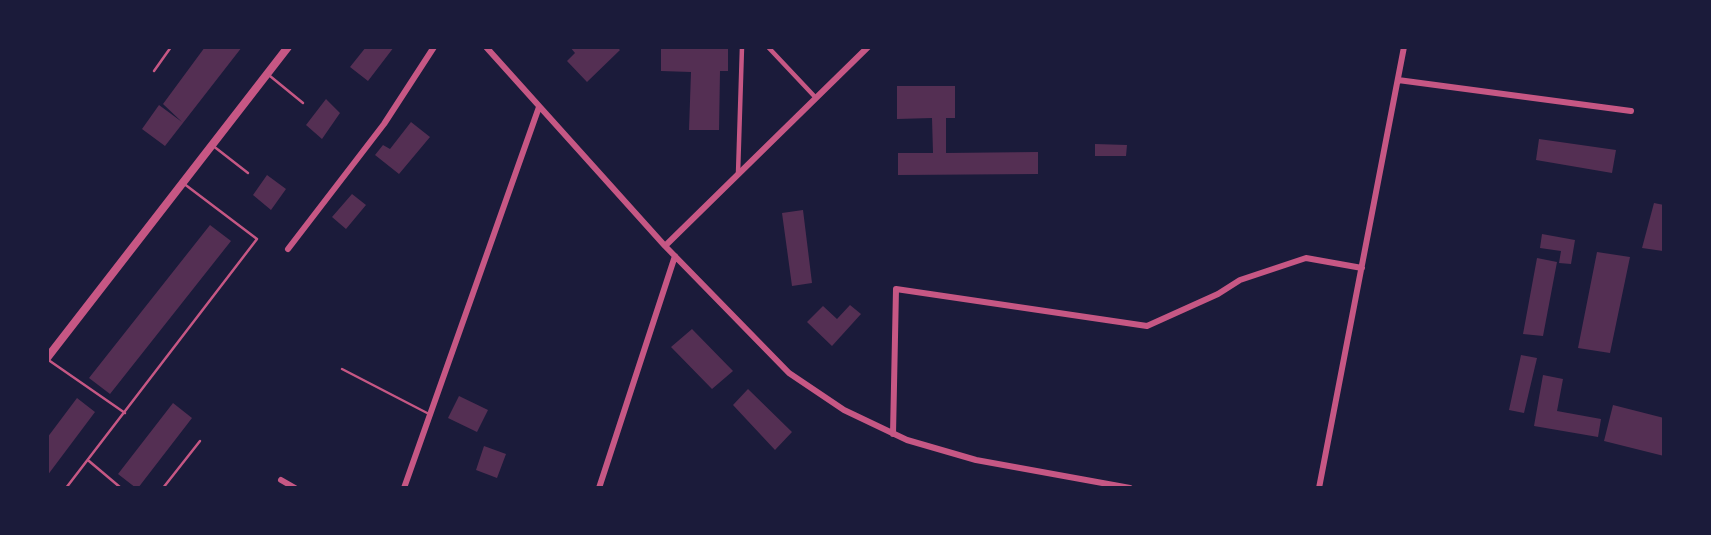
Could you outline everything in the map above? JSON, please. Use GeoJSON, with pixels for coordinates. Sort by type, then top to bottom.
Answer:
{"type":"FeatureCollection","features":[{"type":"Feature","properties":{"kind":"street"},"geometry":{"type":"LineString","coordinates":[[47,359],[288,47]]}},
{"type":"Feature","properties":{"kind":"street"},"geometry":{"type":"LineString","coordinates":[[288,250],[384,124],[434,47]]}},
{"type":"Feature","properties":{"kind":"street"},"geometry":{"type":"LineString","coordinates":[[486,47],[675,256],[789,373],[844,410],[906,440],[976,460],[1130,488]]}},
{"type":"Feature","properties":{"kind":"street"},"geometry":{"type":"LineString","coordinates":[[738,175],[742,47]]}},
{"type":"Feature","properties":{"kind":"street"},"geometry":{"type":"LineString","coordinates":[[768,47],[816,98]]}},
{"type":"Feature","properties":{"kind":"street"},"geometry":{"type":"LineString","coordinates":[[666,246],[868,47]]}},
{"type":"Feature","properties":{"kind":"street"},"geometry":{"type":"LineString","coordinates":[[1319,488],[1404,47]]}},
{"type":"Feature","properties":{"kind":"street"},"geometry":{"type":"LineString","coordinates":[[1398,80],[1631,111]]}},
{"type":"Feature","properties":{"kind":"street"},"geometry":{"type":"LineString","coordinates":[[404,488],[539,107]]}},
{"type":"Feature","properties":{"kind":"street"},"geometry":{"type":"LineString","coordinates":[[599,488],[675,256]]}},
{"type":"Feature","properties":{"kind":"street"},"geometry":{"type":"LineString","coordinates":[[893,434],[896,289],[1147,326],[1218,293],[1240,279],[1306,258],[1362,268]]}},
{"type":"Feature","properties":{"kind":"street"},"geometry":{"type":"LineString","coordinates":[[281,480],[295,488]]}},
{"type":"Feature","properties":{"kind":"lane"},"geometry":{"type":"LineString","coordinates":[[154,71],[171,47]]}},
{"type":"Feature","properties":{"kind":"lane"},"geometry":{"type":"LineString","coordinates":[[268,74],[303,103]]}},
{"type":"Feature","properties":{"kind":"lane"},"geometry":{"type":"LineString","coordinates":[[212,145],[248,173]]}},
{"type":"Feature","properties":{"kind":"lane"},"geometry":{"type":"LineString","coordinates":[[66,488],[257,239],[183,183]]}},
{"type":"Feature","properties":{"kind":"lane"},"geometry":{"type":"LineString","coordinates":[[47,359],[125,413]]}},
{"type":"Feature","properties":{"kind":"lane"},"geometry":{"type":"LineString","coordinates":[[342,369],[430,414]]}},
{"type":"Feature","properties":{"kind":"lane"},"geometry":{"type":"LineString","coordinates":[[163,488],[200,441]]}},
{"type":"Feature","properties":{"kind":"lane"},"geometry":{"type":"LineString","coordinates":[[89,460],[121,488]]}},
{"type":"Feature","properties":{"kind":"building"},"geometry":{"type":"Polygon","coordinates":[[[205,47],[242,47],[165,146],[142,129],[159,105],[182,122],[163,104],[205,47]]]}},
{"type":"Feature","properties":{"kind":"building"},"geometry":{"type":"Polygon","coordinates":[[[366,47],[394,47],[368,81],[350,67],[366,47]]]}},
{"type":"Feature","properties":{"kind":"building"},"geometry":{"type":"Polygon","coordinates":[[[570,47],[617,47],[620,50],[587,82],[567,61],[575,53],[570,47]]]}},
{"type":"Feature","properties":{"kind":"building"},"geometry":{"type":"Polygon","coordinates":[[[661,47],[728,47],[728,71],[720,71],[719,130],[689,130],[691,72],[661,71],[661,47]]]}},
{"type":"Feature","properties":{"kind":"building"},"geometry":{"type":"Polygon","coordinates":[[[897,86],[955,86],[955,118],[946,118],[946,153],[1038,152],[1038,174],[898,175],[898,153],[933,153],[932,118],[897,119],[897,86]]]}},
{"type":"Feature","properties":{"kind":"building"},"geometry":{"type":"Polygon","coordinates":[[[326,99],[340,113],[322,139],[306,125],[326,99]]]}},
{"type":"Feature","properties":{"kind":"building"},"geometry":{"type":"Polygon","coordinates":[[[411,122],[430,137],[399,174],[375,155],[383,145],[390,149],[411,122]]]}},
{"type":"Feature","properties":{"kind":"building"},"geometry":{"type":"Polygon","coordinates":[[[1539,139],[1616,150],[1612,173],[1536,160],[1539,139]]]}},
{"type":"Feature","properties":{"kind":"building"},"geometry":{"type":"Polygon","coordinates":[[[1095,144],[1127,145],[1126,156],[1095,156],[1095,144]]]}},
{"type":"Feature","properties":{"kind":"building"},"geometry":{"type":"Polygon","coordinates":[[[267,175],[286,189],[271,210],[253,195],[267,175]]]}},
{"type":"Feature","properties":{"kind":"building"},"geometry":{"type":"Polygon","coordinates":[[[352,194],[366,205],[346,229],[332,217],[352,194]]]}},
{"type":"Feature","properties":{"kind":"building"},"geometry":{"type":"Polygon","coordinates":[[[1654,203],[1664,205],[1663,251],[1642,248],[1654,203]]]}},
{"type":"Feature","properties":{"kind":"building"},"geometry":{"type":"Polygon","coordinates":[[[803,210],[812,283],[792,286],[782,213],[803,210]]]}},
{"type":"Feature","properties":{"kind":"building"},"geometry":{"type":"Polygon","coordinates":[[[210,225],[231,241],[110,394],[89,378],[210,225]]]}},
{"type":"Feature","properties":{"kind":"building"},"geometry":{"type":"Polygon","coordinates":[[[1542,234],[1575,240],[1571,264],[1559,263],[1561,251],[1540,248],[1542,234]]]}},
{"type":"Feature","properties":{"kind":"building"},"geometry":{"type":"Polygon","coordinates":[[[1597,252],[1630,257],[1610,353],[1578,348],[1597,252]]]}},
{"type":"Feature","properties":{"kind":"building"},"geometry":{"type":"Polygon","coordinates":[[[1537,258],[1557,262],[1543,336],[1523,334],[1537,258]]]}},
{"type":"Feature","properties":{"kind":"building"},"geometry":{"type":"Polygon","coordinates":[[[850,305],[861,314],[832,346],[807,322],[823,306],[837,319],[850,305]]]}},
{"type":"Feature","properties":{"kind":"building"},"geometry":{"type":"Polygon","coordinates":[[[692,329],[733,371],[712,389],[671,347],[692,329]]]}},
{"type":"Feature","properties":{"kind":"building"},"geometry":{"type":"Polygon","coordinates":[[[1521,355],[1537,358],[1524,413],[1509,410],[1521,355]]]}},
{"type":"Feature","properties":{"kind":"building"},"geometry":{"type":"Polygon","coordinates":[[[1543,375],[1563,379],[1557,411],[1601,419],[1598,437],[1534,426],[1543,375]]]}},
{"type":"Feature","properties":{"kind":"building"},"geometry":{"type":"Polygon","coordinates":[[[748,389],[792,432],[775,450],[733,405],[748,389]]]}},
{"type":"Feature","properties":{"kind":"building"},"geometry":{"type":"Polygon","coordinates":[[[459,396],[488,410],[477,432],[448,418],[459,396]]]}},
{"type":"Feature","properties":{"kind":"building"},"geometry":{"type":"Polygon","coordinates":[[[77,398],[95,412],[47,476],[47,438],[77,398]]]}},
{"type":"Feature","properties":{"kind":"building"},"geometry":{"type":"Polygon","coordinates":[[[173,403],[192,418],[136,488],[118,474],[173,403]]]}},
{"type":"Feature","properties":{"kind":"building"},"geometry":{"type":"Polygon","coordinates":[[[1613,405],[1664,418],[1664,456],[1604,441],[1613,405]]]}},
{"type":"Feature","properties":{"kind":"building"},"geometry":{"type":"Polygon","coordinates":[[[484,446],[506,454],[497,478],[476,470],[484,446]]]}}]}
